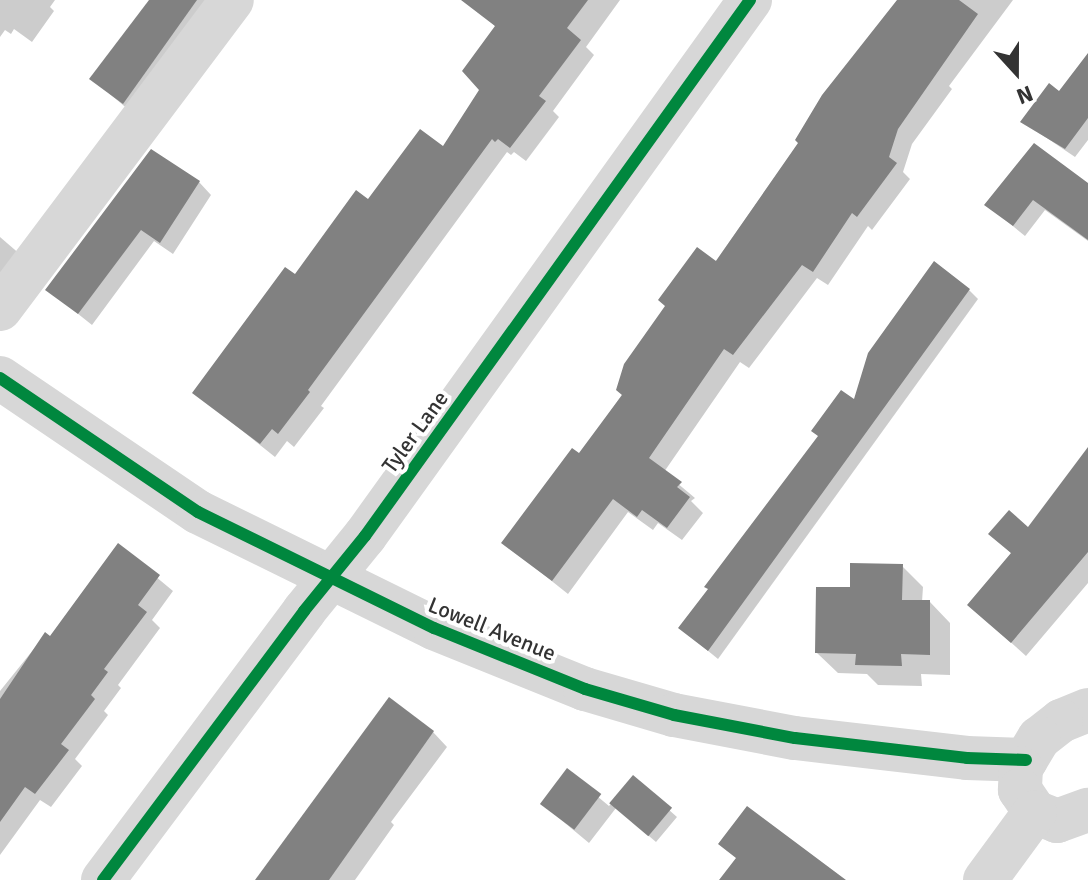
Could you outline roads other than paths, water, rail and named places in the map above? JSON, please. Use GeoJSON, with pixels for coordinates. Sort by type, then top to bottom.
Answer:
{"type":"FeatureCollection","features":[{"type":"Feature","properties":{"kind":"street"},"geometry":{"type":"LineString","coordinates":[[0,309],[232,0]]}},
{"type":"Feature","properties":{"kind":"street","name":"Tyler Lane"},"geometry":{"type":"LineString","coordinates":[[103,880],[304,611],[331,580],[750,0]]}},
{"type":"Feature","properties":{"kind":"street","name":"Lowell Avenue"},"geometry":{"type":"LineString","coordinates":[[0,378],[198,512],[434,628],[585,689],[674,715],[795,738],[967,758],[1026,760]]}},
{"type":"Feature","properties":{"kind":"street"},"geometry":{"type":"LineString","coordinates":[[1088,710],[1061,721],[1039,738],[1021,768],[1020,790],[1035,812],[1057,821],[1088,810]]}},
{"type":"Feature","properties":{"kind":"street"},"geometry":{"type":"LineString","coordinates":[[985,880],[1035,812]]}}]}
